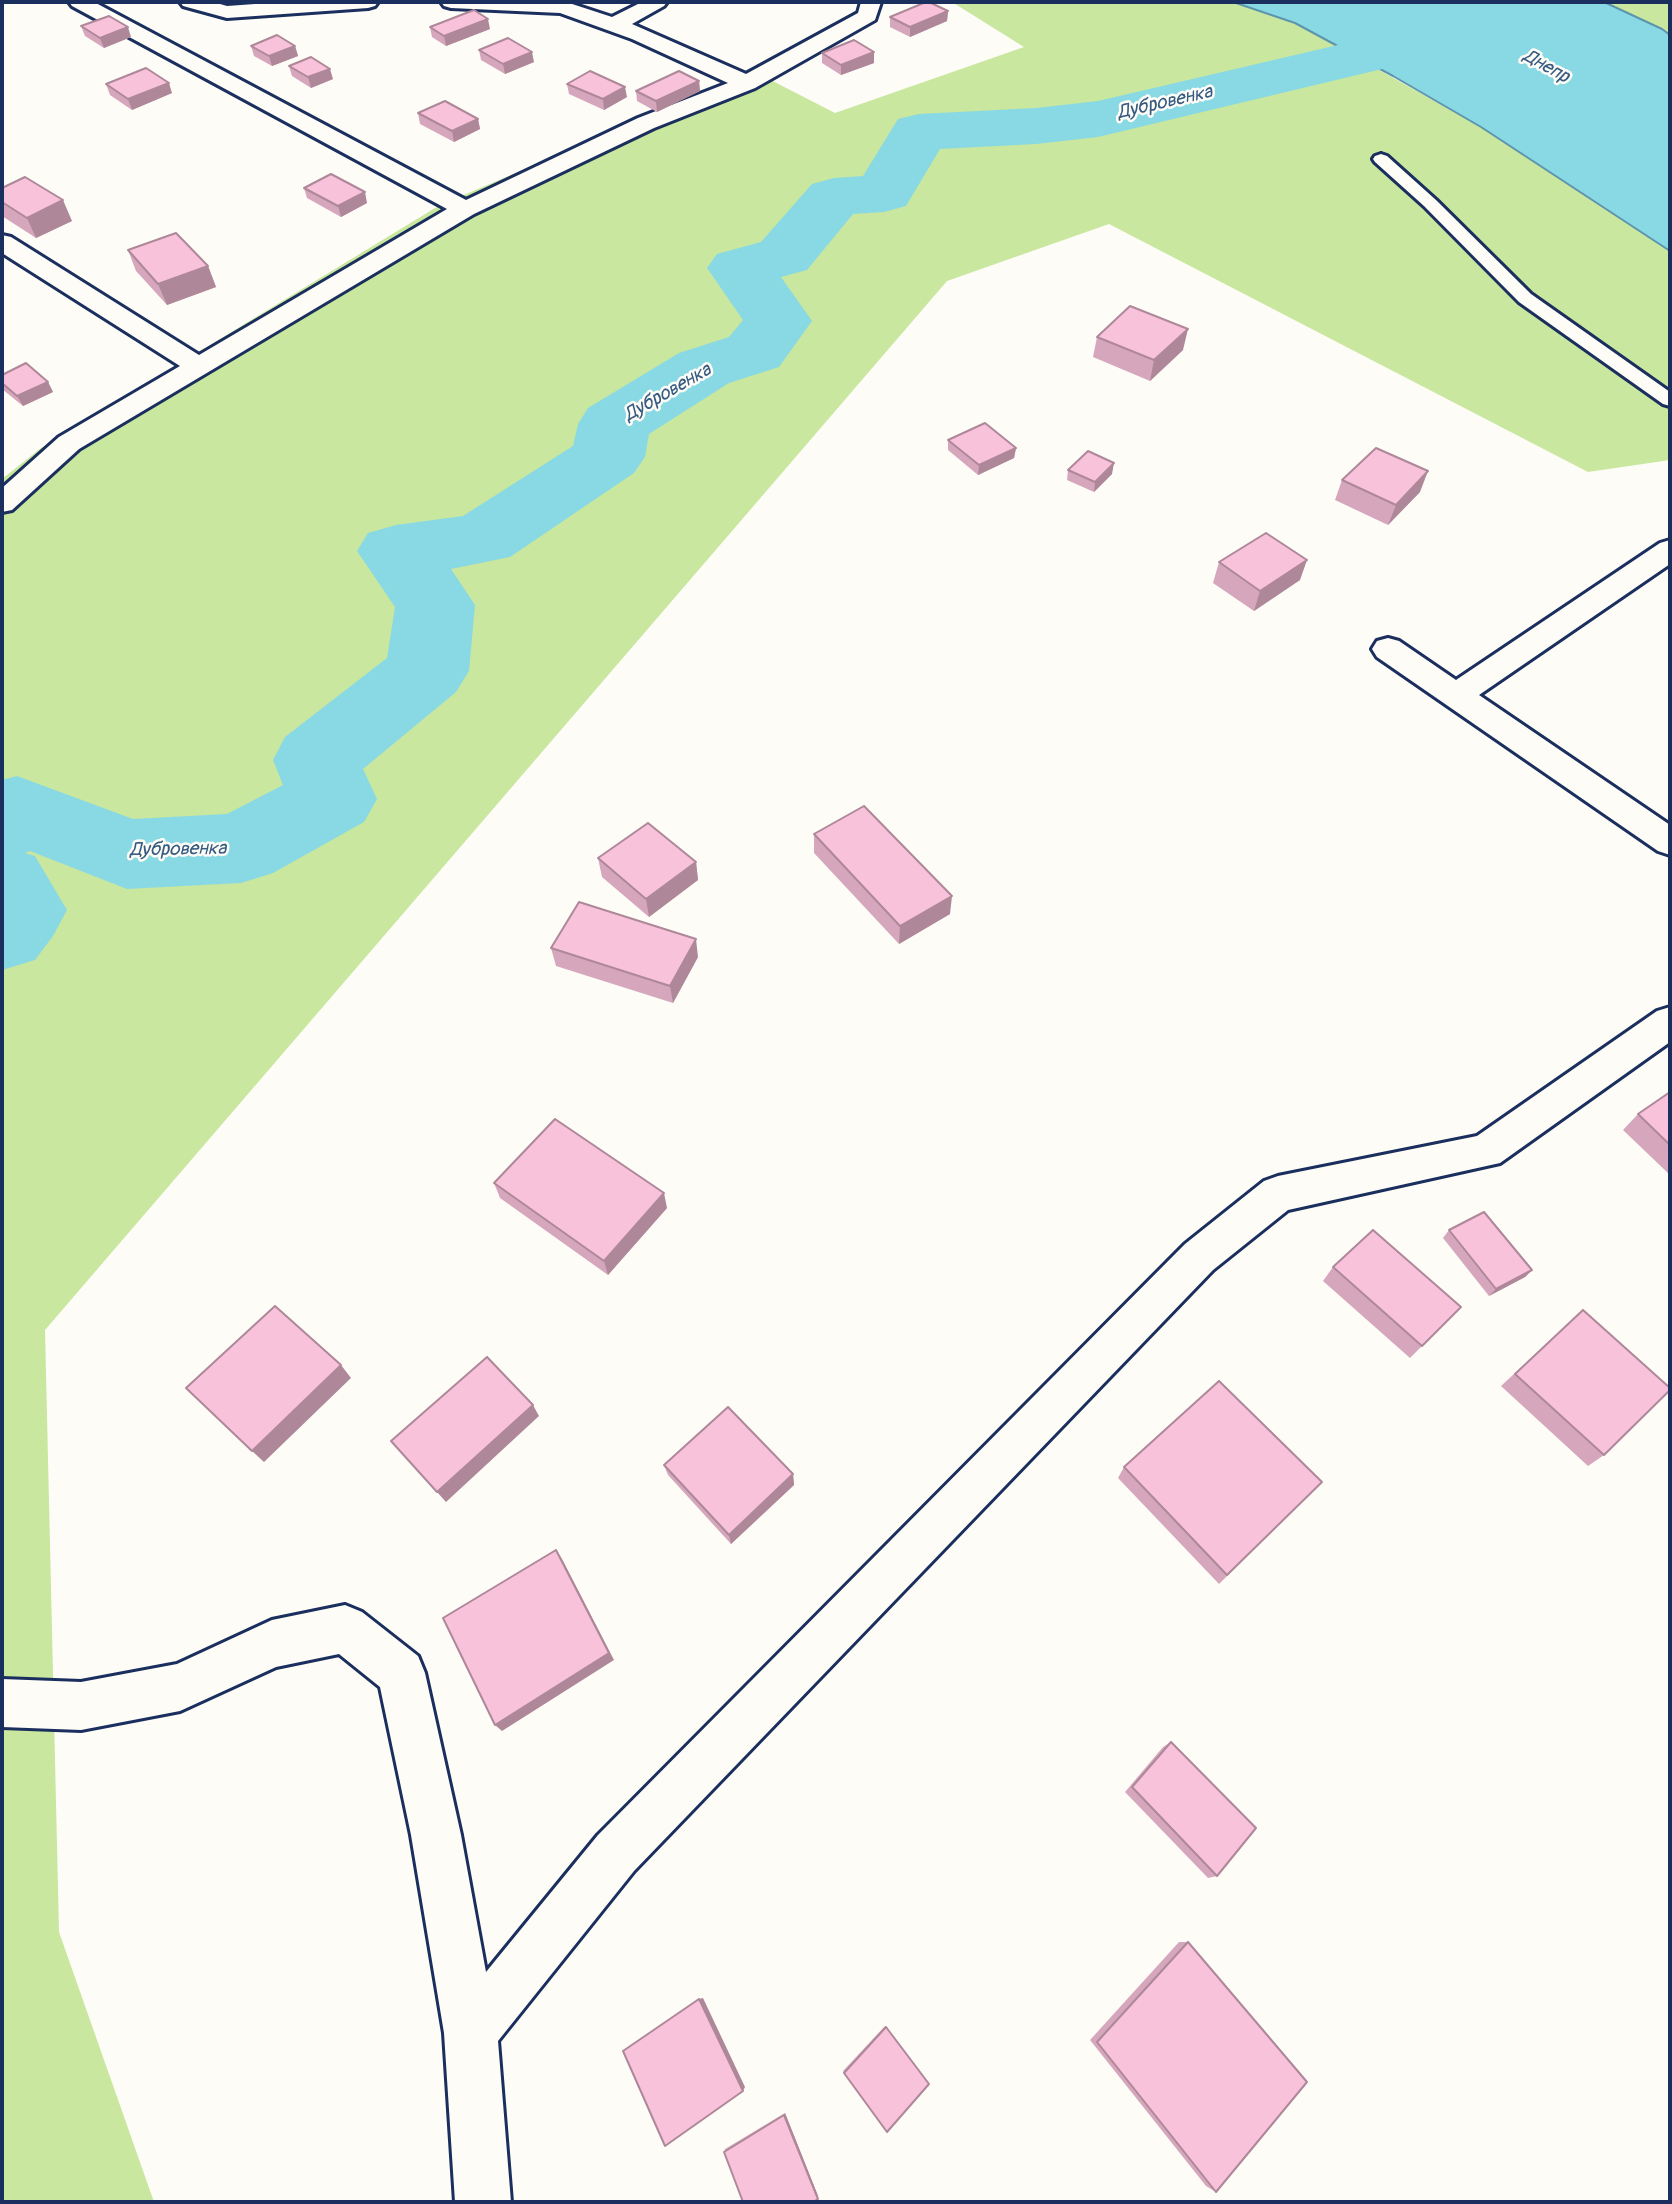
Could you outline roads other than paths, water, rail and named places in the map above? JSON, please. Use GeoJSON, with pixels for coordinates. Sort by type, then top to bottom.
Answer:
{"type":"FeatureCollection","features":[{"type":"Feature","properties":{"kind":"street"},"geometry":{"type":"LineString","coordinates":[[79,2],[465,209]]}},
{"type":"Feature","properties":{"kind":"street"},"geometry":{"type":"LineString","coordinates":[[190,2],[228,12],[368,2]]}},
{"type":"Feature","properties":{"kind":"street"},"geometry":{"type":"LineString","coordinates":[[451,2],[562,7],[640,34],[747,83]]}},
{"type":"Feature","properties":{"kind":"street"},"geometry":{"type":"LineString","coordinates":[[614,25],[657,2]]}},
{"type":"Feature","properties":{"kind":"street"},"geometry":{"type":"LineString","coordinates":[[2,503],[69,443],[465,209],[646,123],[747,83],[868,16],[871,2]]}},
{"type":"Feature","properties":{"kind":"street"},"geometry":{"type":"LineString","coordinates":[[2,242],[198,366]]}},
{"type":"Feature","properties":{"kind":"street"},"geometry":{"type":"LineString","coordinates":[[1456,695],[1670,550]]}},
{"type":"Feature","properties":{"kind":"street"},"geometry":{"type":"LineString","coordinates":[[1388,649],[1670,842]]}},
{"type":"Feature","properties":{"kind":"street"},"geometry":{"type":"LineString","coordinates":[[471,2033],[616,1853],[1199,1257],[1278,1194],[1486,1151],[1670,1021]]}},
{"type":"Feature","properties":{"kind":"street"},"geometry":{"type":"LineString","coordinates":[[2,1703],[81,1706],[180,1687],[272,1644],[345,1629],[401,1673],[436,1835],[471,2033],[483,2202]]}},
{"type":"Feature","properties":{"kind":"lane"},"geometry":{"type":"LineString","coordinates":[[1381,159],[1525,298],[1670,400]]}},
{"type":"Feature","properties":{"kind":"water","name":"Днепр"},"geometry":{"type":"Polygon","coordinates":[[[1233,2],[1604,2],[1662,29],[1670,35],[1670,251],[1481,127],[1393,76],[1295,23],[1233,2]]]}},
{"type":"Feature","properties":{"kind":"waterway","name":"Дубровенка"},"geometry":{"type":"LineString","coordinates":[[2,826],[17,809],[127,854],[241,848],[333,799],[316,760],[427,671],[435,605],[396,551],[483,539],[608,457],[614,424],[704,368],[754,352],[778,321],[740,268],[784,256],[834,197],[884,193],[919,132],[1036,126],[1098,119],[1475,30]]}},
{"type":"Feature","properties":{"kind":"waterway","name":"Дубровенка"},"geometry":{"type":"LineString","coordinates":[[2,881],[20,910],[2,933]]}}]}
